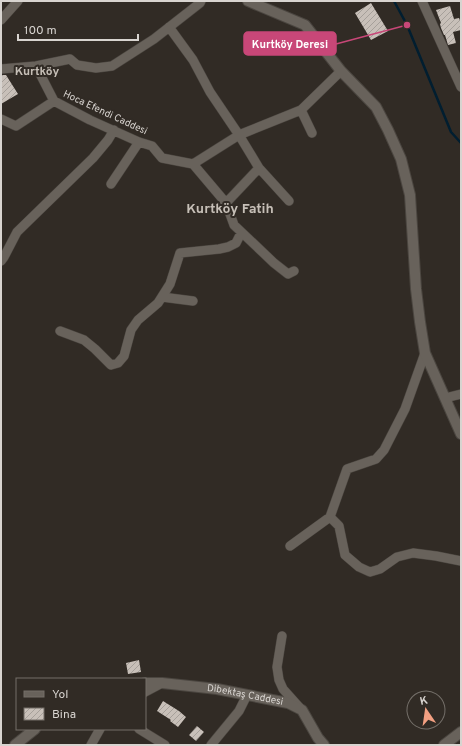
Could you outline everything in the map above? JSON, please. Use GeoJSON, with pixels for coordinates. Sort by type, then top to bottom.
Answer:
{"type":"FeatureCollection","features":[{"type":"Feature","properties":{"kind":"street"},"geometry":{"type":"LineString","coordinates":[[1,20],[18,1]]}},
{"type":"Feature","properties":{"kind":"street"},"geometry":{"type":"LineString","coordinates":[[1,69],[36,66],[70,59],[77,65],[96,68],[112,66],[154,39],[200,3],[200,1]]}},
{"type":"Feature","properties":{"kind":"street"},"geometry":{"type":"LineString","coordinates":[[248,1],[305,25],[341,71],[376,107],[388,130],[401,159],[410,195],[416,289],[425,353],[461,434]]}},
{"type":"Feature","properties":{"kind":"street"},"geometry":{"type":"LineString","coordinates":[[422,1],[461,87]]}},
{"type":"Feature","properties":{"kind":"street"},"geometry":{"type":"LineString","coordinates":[[169,27],[193,60],[210,92],[259,168],[289,201]]}},
{"type":"Feature","properties":{"kind":"street"},"geometry":{"type":"LineString","coordinates":[[36,66],[54,101]]}},
{"type":"Feature","properties":{"kind":"street"},"geometry":{"type":"LineString","coordinates":[[294,271],[288,274],[274,263],[234,225],[226,203],[193,164],[239,135],[301,110],[341,71]]}},
{"type":"Feature","properties":{"kind":"street","name":"Hoca Efendi Caddesi"},"geometry":{"type":"LineString","coordinates":[[1,119],[16,126],[54,101],[90,120],[139,142],[152,146],[162,158],[193,164]]}},
{"type":"Feature","properties":{"kind":"street"},"geometry":{"type":"LineString","coordinates":[[301,110],[312,133]]}},
{"type":"Feature","properties":{"kind":"street"},"geometry":{"type":"LineString","coordinates":[[1,261],[17,232],[93,158],[114,130]]}},
{"type":"Feature","properties":{"kind":"street"},"geometry":{"type":"LineString","coordinates":[[111,184],[139,142]]}},
{"type":"Feature","properties":{"kind":"street"},"geometry":{"type":"LineString","coordinates":[[226,203],[259,168]]}},
{"type":"Feature","properties":{"kind":"street"},"geometry":{"type":"LineString","coordinates":[[60,331],[84,340],[111,365],[118,362],[124,356],[131,330],[138,320],[158,303],[170,284],[180,253],[228,247],[236,243],[241,232]]}},
{"type":"Feature","properties":{"kind":"street"},"geometry":{"type":"LineString","coordinates":[[162,297],[193,301]]}},
{"type":"Feature","properties":{"kind":"street"},"geometry":{"type":"LineString","coordinates":[[290,546],[330,517],[347,469],[376,459],[384,450],[405,409],[425,353]]}},
{"type":"Feature","properties":{"kind":"street"},"geometry":{"type":"LineString","coordinates":[[445,398],[461,394]]}},
{"type":"Feature","properties":{"kind":"street"},"geometry":{"type":"LineString","coordinates":[[330,517],[339,526],[345,555],[358,567],[370,572],[380,569],[397,557],[413,553],[461,561]]}},
{"type":"Feature","properties":{"kind":"street"},"geometry":{"type":"LineString","coordinates":[[282,636],[276,667],[279,680],[283,689],[302,710],[318,738],[324,745]]}},
{"type":"Feature","properties":{"kind":"street","name":"Dibektaş Caddesi"},"geometry":{"type":"LineString","coordinates":[[146,683],[162,683],[217,689],[288,703],[302,710]]}},
{"type":"Feature","properties":{"kind":"street"},"geometry":{"type":"LineString","coordinates":[[146,691],[162,683]]}},
{"type":"Feature","properties":{"kind":"street"},"geometry":{"type":"LineString","coordinates":[[211,745],[239,711],[247,695]]}},
{"type":"Feature","properties":{"kind":"street"},"geometry":{"type":"LineString","coordinates":[[14,745],[34,730]]}},
{"type":"Feature","properties":{"kind":"street"},"geometry":{"type":"LineString","coordinates":[[91,745],[99,730]]}},
{"type":"Feature","properties":{"kind":"street"},"geometry":{"type":"LineString","coordinates":[[141,730],[165,745]]}},
{"type":"Feature","properties":{"kind":"street"},"geometry":{"type":"LineString","coordinates":[[444,745],[461,732]]}},
{"type":"Feature","properties":{"kind":"building"},"geometry":{"type":"Polygon","coordinates":[[[371,3],[388,31],[371,40],[355,13],[371,3]]]}},
{"type":"Feature","properties":{"kind":"building"},"geometry":{"type":"Polygon","coordinates":[[[450,6],[454,19],[459,18],[461,30],[453,32],[456,43],[448,45],[436,10],[450,6]]]}},
{"type":"Feature","properties":{"kind":"building"},"geometry":{"type":"Polygon","coordinates":[[[1,75],[6,75],[18,94],[1,104],[1,75]]]}},
{"type":"Feature","properties":{"kind":"building"},"geometry":{"type":"Polygon","coordinates":[[[139,660],[141,672],[128,674],[126,663],[139,660]]]}},
{"type":"Feature","properties":{"kind":"building"},"geometry":{"type":"Polygon","coordinates":[[[163,701],[186,717],[178,727],[170,721],[171,720],[157,711],[163,701]]]}},
{"type":"Feature","properties":{"kind":"building"},"geometry":{"type":"Polygon","coordinates":[[[197,726],[204,732],[196,741],[189,735],[197,726]]]}},
{"type":"Feature","properties":{"kind":"waterway"},"geometry":{"type":"LineString","coordinates":[[394,1],[407,25],[451,132],[461,143]]}},
{"type":"Feature","properties":{"kind":"place","name":"Kurtköy Deresi"},"geometry":{"type":"Point","coordinates":[407,25]}},
{"type":"Feature","properties":{"kind":"district","name":"Kurtköy"},"geometry":{"type":"Point","coordinates":[37,72]}},
{"type":"Feature","properties":{"kind":"district","name":"Kurtköy Fatih"},"geometry":{"type":"Point","coordinates":[230,209]}}]}
